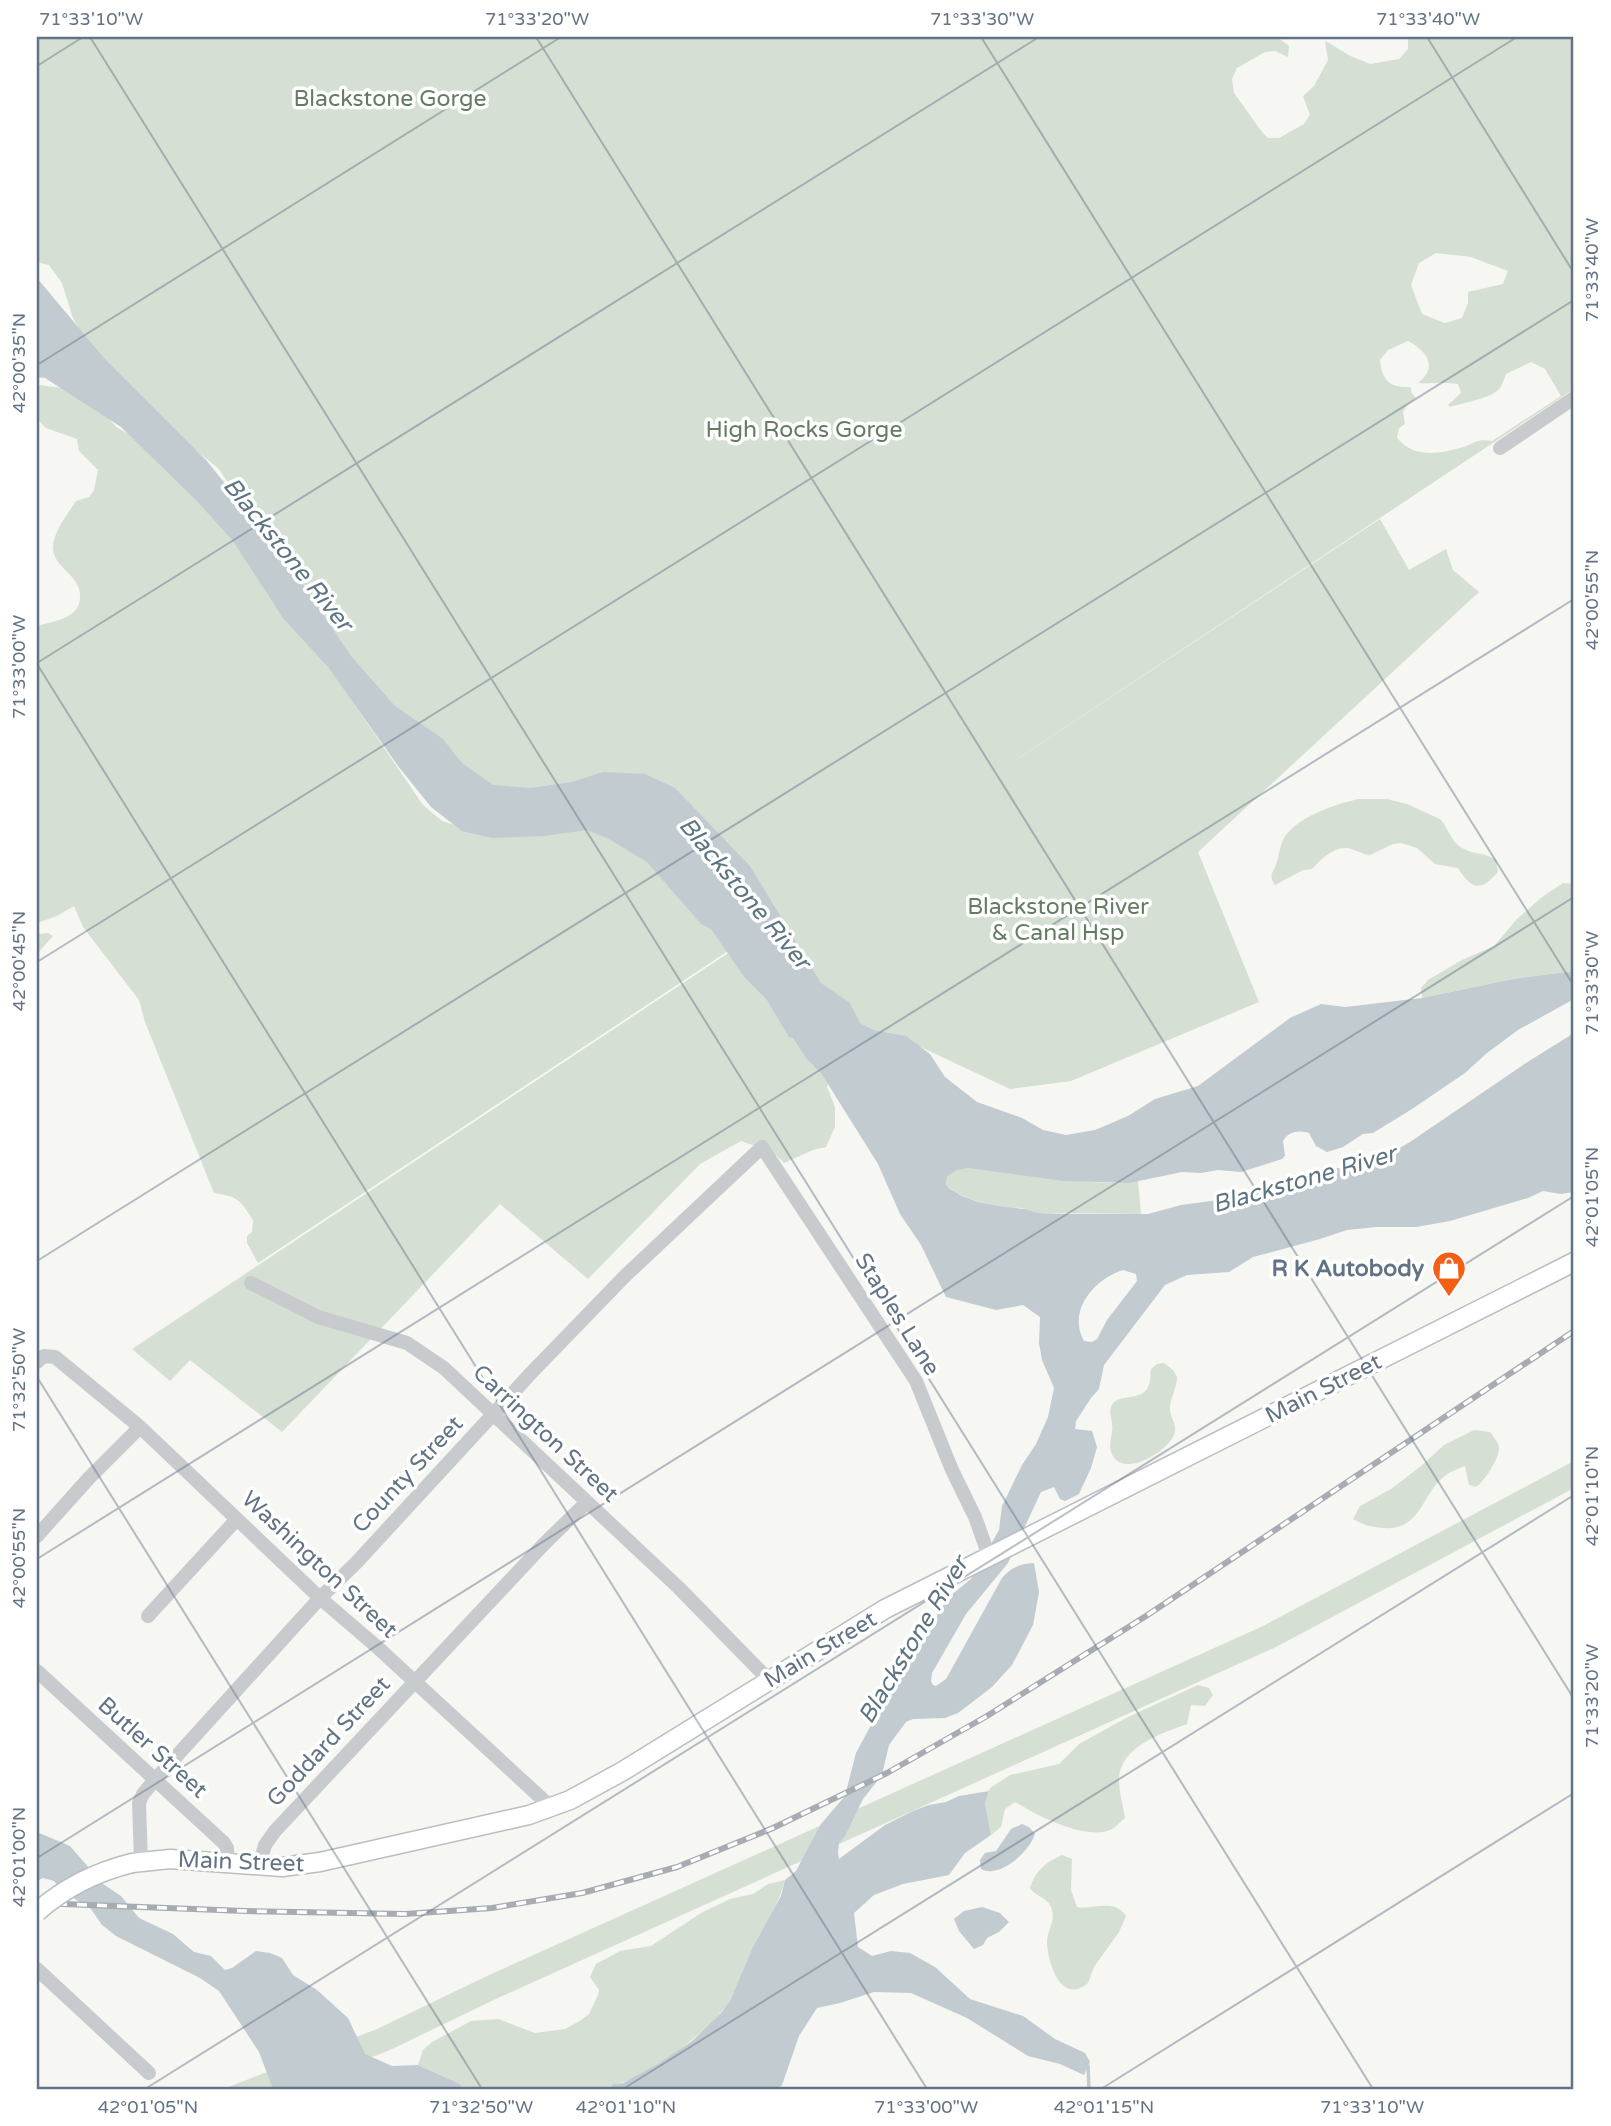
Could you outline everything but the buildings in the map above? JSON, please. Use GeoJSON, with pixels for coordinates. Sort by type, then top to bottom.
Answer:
{"type":"FeatureCollection","features":[{"type":"Feature","properties":{"kind":"main road","name":"Main Street"},"geometry":{"type":"LineString","coordinates":[[37,1912],[82,1880],[136,1862],[170,1859],[282,1867],[356,1855],[486,1826],[552,1808],[624,1771],[885,1609],[969,1567],[987,1551],[1033,1534],[1574,1262]]}},
{"type":"Feature","properties":{"kind":"street"},"geometry":{"type":"LineString","coordinates":[[1500,448],[1574,398]]}},
{"type":"Feature","properties":{"kind":"street","name":"County Street"},"geometry":{"type":"LineString","coordinates":[[136,1862],[139,1803],[156,1779],[320,1598],[628,1274],[762,1147]]}},
{"type":"Feature","properties":{"kind":"street","name":"Staples Lane"},"geometry":{"type":"LineString","coordinates":[[762,1147],[916,1381],[987,1551]]}},
{"type":"Feature","properties":{"kind":"street","name":"Carrington Street"},"geometry":{"type":"LineString","coordinates":[[251,1283],[318,1317],[407,1343],[444,1368],[679,1588],[769,1680]]}},
{"type":"Feature","properties":{"kind":"street","name":"Washington Street"},"geometry":{"type":"LineString","coordinates":[[37,1362],[44,1356],[55,1357],[140,1427],[320,1598],[552,1808]]}},
{"type":"Feature","properties":{"kind":"street"},"geometry":{"type":"LineString","coordinates":[[37,1536],[140,1427]]}},
{"type":"Feature","properties":{"kind":"street","name":"Goddard Street"},"geometry":{"type":"LineString","coordinates":[[259,1866],[265,1845],[275,1831],[544,1544],[586,1503]]}},
{"type":"Feature","properties":{"kind":"street"},"geometry":{"type":"LineString","coordinates":[[148,1616],[237,1519]]}},
{"type":"Feature","properties":{"kind":"street","name":"Butler Street"},"geometry":{"type":"LineString","coordinates":[[37,1671],[224,1843],[228,1863]]}},
{"type":"Feature","properties":{"kind":"street"},"geometry":{"type":"LineString","coordinates":[[37,1969],[149,2073]]}},
{"type":"Feature","properties":{"kind":"green space","name":"High Rocks Gorge"},"geometry":{"type":"Polygon","coordinates":[[[37,37],[1277,37],[1289,46],[1288,57],[1275,51],[1265,52],[1237,68],[1232,79],[1234,93],[1262,132],[1268,138],[1279,138],[1304,124],[1310,115],[1303,96],[1314,86],[1328,60],[1325,41],[1370,64],[1399,59],[1408,49],[1408,37],[1574,37],[1574,389],[972,789],[1380,519],[1409,570],[1446,549],[1453,570],[1479,592],[1198,852],[1259,1002],[1071,1081],[1010,1089],[891,1033],[839,1027],[568,792],[449,792],[299,588],[218,468],[169,429],[126,384],[80,331],[62,283],[49,265],[37,262],[37,37]],[[1436,253],[1419,263],[1411,285],[1422,314],[1445,323],[1462,318],[1468,303],[1468,292],[1503,284],[1508,271],[1471,257],[1436,253]],[[1408,341],[1388,350],[1380,360],[1385,378],[1393,385],[1411,387],[1416,398],[1403,412],[1405,424],[1399,428],[1397,438],[1419,452],[1443,452],[1478,441],[1492,441],[1561,396],[1545,369],[1531,362],[1506,374],[1501,387],[1494,393],[1450,407],[1448,405],[1461,393],[1458,384],[1418,383],[1428,371],[1428,360],[1421,350],[1408,341]]]}},
{"type":"Feature","properties":{"kind":"green space"},"geometry":{"type":"Polygon","coordinates":[[[37,382],[39,385],[69,389],[93,400],[116,427],[145,443],[233,533],[264,583],[335,676],[423,805],[442,821],[493,837],[604,819],[693,905],[728,951],[258,1263],[247,1243],[253,1220],[238,1200],[214,1193],[145,1022],[139,1000],[83,927],[74,906],[37,923],[37,626],[59,620],[77,609],[80,595],[78,587],[55,557],[53,543],[61,524],[76,501],[89,497],[94,490],[98,470],[79,451],[77,439],[46,428],[37,419],[37,382]]]}},
{"type":"Feature","properties":{"kind":"green space"},"geometry":{"type":"Polygon","coordinates":[[[1358,799],[1387,799],[1407,804],[1440,819],[1459,846],[1496,860],[1498,872],[1486,883],[1476,886],[1468,881],[1458,868],[1435,864],[1417,848],[1401,843],[1370,855],[1342,848],[1323,858],[1312,869],[1303,870],[1275,885],[1272,873],[1286,835],[1319,812],[1358,799]]]}},
{"type":"Feature","properties":{"kind":"green space"},"geometry":{"type":"Polygon","coordinates":[[[1563,883],[1574,884],[1574,971],[1513,979],[1422,998],[1421,988],[1428,980],[1462,960],[1494,946],[1516,920],[1563,883]]]}},
{"type":"Feature","properties":{"kind":"green space"},"geometry":{"type":"Polygon","coordinates":[[[48,933],[53,936],[37,954],[37,934],[48,933]]]}},
{"type":"Feature","properties":{"kind":"green space"},"geometry":{"type":"Polygon","coordinates":[[[745,942],[834,1056],[827,1087],[835,1107],[835,1127],[826,1147],[784,1163],[773,1152],[741,1141],[700,1164],[588,1279],[500,1204],[282,1432],[190,1360],[170,1381],[132,1349],[745,942]]]}},
{"type":"Feature","properties":{"kind":"green space"},"geometry":{"type":"Polygon","coordinates":[[[968,1168],[1089,1182],[1120,1183],[1138,1180],[1141,1214],[1038,1213],[1024,1208],[989,1205],[957,1193],[946,1182],[947,1175],[951,1172],[968,1168]]]}},
{"type":"Feature","properties":{"kind":"green space"},"geometry":{"type":"Polygon","coordinates":[[[1164,1363],[1177,1377],[1170,1409],[1174,1435],[1155,1455],[1145,1460],[1127,1464],[1119,1462],[1110,1448],[1110,1415],[1113,1403],[1146,1391],[1150,1383],[1151,1369],[1164,1363]]]}},
{"type":"Feature","properties":{"kind":"green space"},"geometry":{"type":"Polygon","coordinates":[[[1474,1430],[1490,1432],[1499,1447],[1491,1469],[1476,1487],[1469,1485],[1465,1466],[1448,1474],[1438,1483],[1406,1524],[1383,1528],[1353,1519],[1360,1506],[1391,1489],[1444,1445],[1474,1430]]]}},
{"type":"Feature","properties":{"kind":"green space"},"geometry":{"type":"Polygon","coordinates":[[[1574,1461],[1574,1488],[1276,1647],[500,1997],[390,2050],[290,2089],[223,2089],[377,2029],[487,1976],[1263,1626],[1574,1461]]]}},
{"type":"Feature","properties":{"kind":"green space"},"geometry":{"type":"Polygon","coordinates":[[[1198,1685],[1209,1688],[1213,1695],[1205,1706],[1191,1705],[1187,1724],[1154,1737],[1134,1750],[1126,1759],[1119,1780],[1125,1818],[1114,1828],[1102,1832],[1076,1830],[1048,1820],[1015,1802],[1005,1809],[1001,1827],[991,1835],[985,1803],[990,1788],[1010,1775],[1059,1764],[1079,1744],[1126,1718],[1198,1685]]]}},
{"type":"Feature","properties":{"kind":"green space"},"geometry":{"type":"Polygon","coordinates":[[[1062,1855],[1072,1859],[1071,1890],[1077,1907],[1116,1907],[1126,1916],[1119,1932],[1094,1967],[1088,1983],[1078,1989],[1070,1989],[1057,1979],[1047,1941],[1053,1918],[1052,1910],[1048,1902],[1030,1888],[1042,1868],[1062,1855]]]}},
{"type":"Feature","properties":{"kind":"green space"},"geometry":{"type":"Polygon","coordinates":[[[785,1880],[729,2002],[693,2039],[642,2074],[613,2084],[608,2089],[463,2089],[460,2084],[418,2065],[423,2050],[432,2042],[471,2021],[498,2019],[535,2033],[565,2029],[589,2014],[599,1990],[590,1977],[596,1964],[620,1951],[651,1946],[701,1913],[730,1899],[753,1894],[768,1884],[785,1880]]]}},
{"type":"Feature","properties":{"kind":"water","name":"Blackstone River"},"geometry":{"type":"Polygon","coordinates":[[[37,278],[104,358],[206,460],[283,555],[351,656],[395,706],[443,739],[461,762],[493,785],[531,788],[572,782],[603,772],[645,774],[675,788],[750,866],[821,983],[850,1003],[860,1023],[873,1030],[906,1036],[930,1054],[945,1077],[977,1102],[1022,1118],[1043,1130],[1066,1135],[1095,1130],[1128,1116],[1155,1099],[1198,1086],[1290,1018],[1321,1004],[1345,1007],[1422,998],[1513,979],[1574,971],[1574,999],[1518,1030],[1465,1073],[1412,1109],[1373,1133],[1363,1134],[1343,1147],[1327,1152],[1316,1146],[1309,1133],[1294,1132],[1283,1141],[1285,1156],[1282,1159],[1241,1172],[1182,1172],[1129,1183],[1064,1181],[968,1168],[947,1176],[946,1184],[962,1196],[1003,1207],[1038,1213],[1148,1214],[1181,1205],[1211,1201],[1329,1168],[1365,1168],[1410,1142],[1574,1033],[1574,1192],[1561,1194],[1543,1191],[1450,1221],[1416,1227],[1347,1230],[1253,1257],[1229,1272],[1187,1275],[1165,1285],[1104,1365],[1099,1389],[1076,1421],[1075,1429],[1092,1431],[1097,1447],[1079,1494],[1065,1501],[1060,1499],[1054,1487],[1041,1492],[1008,1563],[966,1614],[932,1673],[931,1681],[936,1686],[946,1679],[1002,1578],[1016,1567],[1034,1563],[1039,1592],[1033,1625],[1012,1665],[992,1687],[958,1713],[945,1718],[913,1719],[906,1722],[889,1745],[882,1775],[863,1799],[839,1843],[839,1859],[885,1825],[913,1811],[959,1796],[989,1791],[985,1803],[991,1835],[965,1853],[949,1875],[903,1884],[874,1895],[854,1913],[858,1947],[872,1956],[891,1951],[910,1953],[935,1967],[970,1999],[1023,2016],[1055,2039],[1085,2053],[1090,2062],[1084,2075],[1060,2064],[1028,2056],[967,2018],[911,1993],[874,1992],[817,2008],[799,2036],[782,2085],[778,2089],[608,2089],[613,2084],[623,2083],[658,2064],[692,2041],[722,2012],[731,1999],[753,1947],[781,1896],[785,1880],[796,1871],[821,1824],[845,1796],[856,1753],[878,1712],[931,1630],[939,1611],[950,1596],[971,1579],[999,1530],[1002,1506],[1048,1417],[1054,1388],[1042,1360],[1039,1343],[1040,1317],[1023,1305],[996,1310],[946,1297],[921,1245],[900,1214],[878,1164],[821,1073],[807,1059],[793,1038],[789,1037],[767,1000],[745,978],[711,929],[701,924],[647,862],[609,839],[587,830],[544,836],[492,838],[462,831],[431,807],[398,766],[328,667],[283,618],[233,541],[197,501],[121,427],[45,378],[37,377],[37,278]],[[1123,1270],[1112,1274],[1086,1298],[1079,1319],[1084,1341],[1092,1342],[1097,1339],[1107,1320],[1137,1281],[1136,1274],[1123,1270]]]}},
{"type":"Feature","properties":{"kind":"water"},"geometry":{"type":"Polygon","coordinates":[[[1022,1824],[1035,1834],[1020,1856],[997,1870],[981,1869],[980,1860],[985,1853],[996,1851],[1011,1829],[1022,1824]]]}},
{"type":"Feature","properties":{"kind":"water"},"geometry":{"type":"Polygon","coordinates":[[[37,1832],[70,1846],[103,1884],[121,1896],[139,1918],[173,1934],[194,1952],[211,1956],[225,1970],[256,1951],[282,1958],[293,1975],[317,1990],[348,2018],[365,2054],[392,2066],[418,2065],[460,2084],[463,2089],[273,2089],[259,2052],[219,1991],[200,1978],[116,1936],[102,1925],[91,1909],[62,1891],[54,1881],[43,1878],[37,1881],[37,1832]]]}},
{"type":"Feature","properties":{"kind":"water"},"geometry":{"type":"Polygon","coordinates":[[[982,1907],[1000,1913],[1009,1922],[999,1932],[987,1938],[983,1945],[974,1949],[959,1931],[954,1919],[964,1911],[982,1907]]]}},
{"type":"Feature","properties":{"kind":"waterway"},"geometry":{"type":"LineString","coordinates":[[1085,2065],[1088,2066],[1089,2089]]}},
{"type":"Feature","properties":{"kind":"railway"},"geometry":{"type":"LineString","coordinates":[[37,1903],[405,1914],[492,1908],[582,1893],[677,1867],[773,1828],[887,1773],[987,1716],[1146,1616],[1574,1331]]}},
{"type":"Feature","properties":{"kind":"place","name":"R K Autobody"},"geometry":{"type":"Point","coordinates":[1449,1298]}},
{"type":"Feature","properties":{"kind":"park label","name":"Blackstone Gorge"},"geometry":{"type":"Point","coordinates":[390,98]}},
{"type":"Feature","properties":{"kind":"park label","name":"Blackstone River & Canal Hsp"},"geometry":{"type":"Point","coordinates":[1058,919]}}]}
